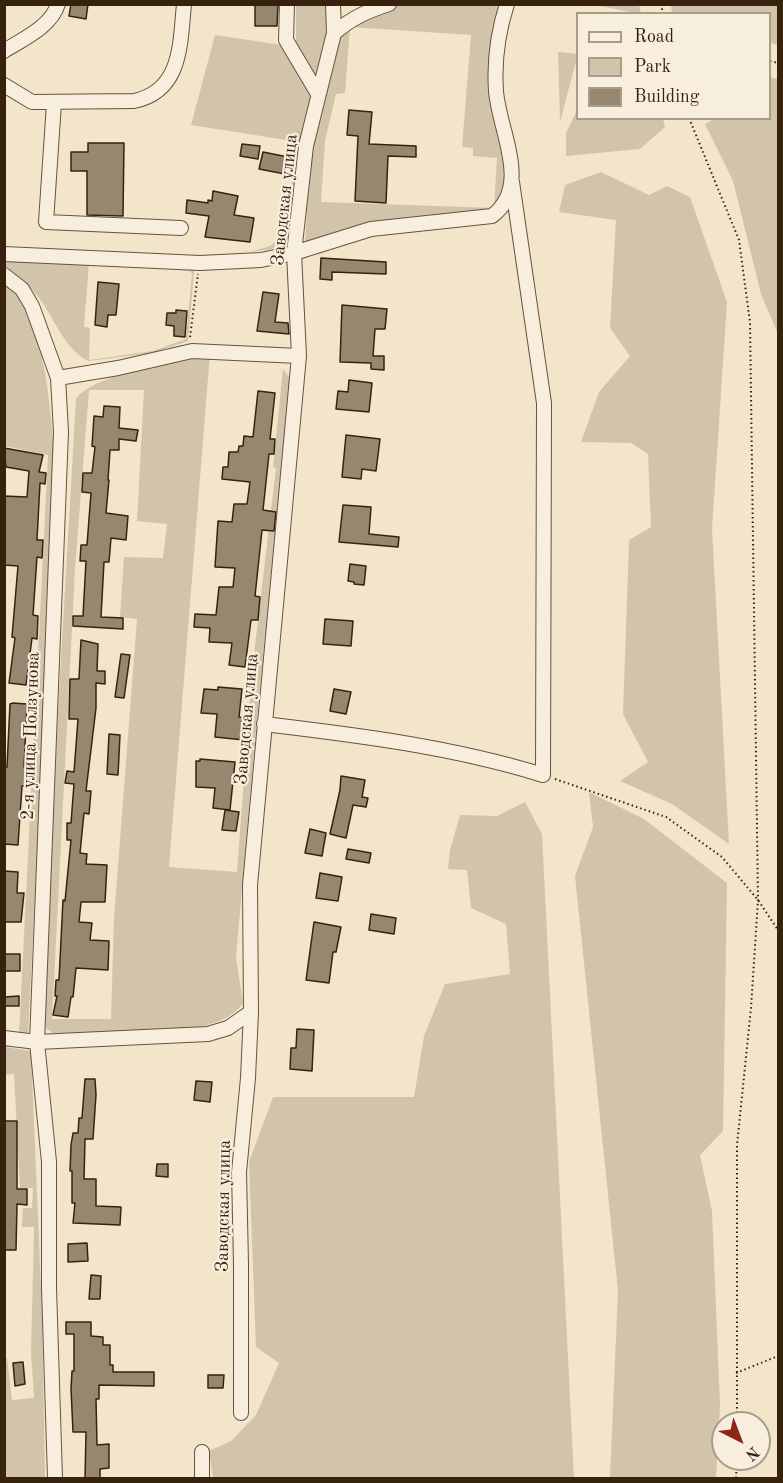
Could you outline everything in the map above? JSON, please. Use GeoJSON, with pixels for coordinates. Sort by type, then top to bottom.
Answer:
{"type":"FeatureCollection","features":[{"type":"Feature","properties":{"kind":"street"},"geometry":{"type":"LineString","coordinates":[[4,51],[43,26],[51,19],[58,4]]}},
{"type":"Feature","properties":{"kind":"street"},"geometry":{"type":"LineString","coordinates":[[4,85],[32,102],[134,101],[148,98],[164,86],[174,71],[179,52],[184,4]]}},
{"type":"Feature","properties":{"kind":"street"},"geometry":{"type":"LineString","coordinates":[[287,4],[286,40],[318,94]]}},
{"type":"Feature","properties":{"kind":"street","name":"Заводская улица"},"geometry":{"type":"LineString","coordinates":[[241,1413],[239,1172],[248,1078],[251,1012],[250,885],[299,356],[294,253],[306,146],[334,33],[333,4]]}},
{"type":"Feature","properties":{"kind":"street"},"geometry":{"type":"LineString","coordinates":[[334,33],[352,18],[367,10],[389,4]]}},
{"type":"Feature","properties":{"kind":"street"},"geometry":{"type":"LineString","coordinates":[[264,724],[433,749],[507,764],[543,775],[544,403],[510,159],[496,92],[500,34],[507,4]]}},
{"type":"Feature","properties":{"kind":"street"},"geometry":{"type":"LineString","coordinates":[[54,103],[45,222],[181,228]]}},
{"type":"Feature","properties":{"kind":"street"},"geometry":{"type":"LineString","coordinates":[[4,254],[200,263],[261,260],[294,253],[371,230],[492,216],[507,200],[513,182]]}},
{"type":"Feature","properties":{"kind":"street","name":"2-я улица Ползунова"},"geometry":{"type":"LineString","coordinates":[[4,274],[22,289],[32,306],[58,378],[61,432],[37,1042],[49,1162],[49,1288],[54,1479]]}},
{"type":"Feature","properties":{"kind":"street"},"geometry":{"type":"LineString","coordinates":[[58,378],[189,352],[299,356]]}},
{"type":"Feature","properties":{"kind":"street"},"geometry":{"type":"LineString","coordinates":[[4,1038],[37,1042],[208,1034],[228,1028],[251,1012]]}},
{"type":"Feature","properties":{"kind":"street"},"geometry":{"type":"LineString","coordinates":[[202,1452],[202,1479]]}},
{"type":"Feature","properties":{"kind":"path"},"geometry":{"type":"LineString","coordinates":[[690,120],[739,240],[750,322],[758,900],[751,1008],[737,1145],[737,1411]]}},
{"type":"Feature","properties":{"kind":"path"},"geometry":{"type":"LineString","coordinates":[[189,352],[200,263]]}},
{"type":"Feature","properties":{"kind":"path"},"geometry":{"type":"LineString","coordinates":[[543,775],[666,817],[722,858],[758,900],[778,930]]}},
{"type":"Feature","properties":{"kind":"path"},"geometry":{"type":"LineString","coordinates":[[736,1373],[778,1356]]}},
{"type":"Feature","properties":{"kind":"green space"},"geometry":{"type":"Polygon","coordinates":[[[296,5],[328,5],[330,38],[317,84],[296,46],[296,5]]]}},
{"type":"Feature","properties":{"kind":"green space"},"geometry":{"type":"Polygon","coordinates":[[[398,5],[503,5],[497,27],[493,68],[499,127],[509,170],[506,187],[494,212],[432,222],[379,225],[305,244],[310,153],[330,64],[342,35],[354,21],[373,11],[398,5]],[[350,27],[345,93],[336,94],[325,141],[321,202],[494,208],[497,158],[473,156],[473,148],[462,147],[471,35],[350,27]]]}},
{"type":"Feature","properties":{"kind":"green space"},"geometry":{"type":"Polygon","coordinates":[[[596,5],[639,5],[641,12],[596,5]]]}},
{"type":"Feature","properties":{"kind":"green space"},"geometry":{"type":"Polygon","coordinates":[[[671,5],[778,5],[778,45],[771,43],[771,12],[672,12],[671,5]]]}},
{"type":"Feature","properties":{"kind":"green space"},"geometry":{"type":"Polygon","coordinates":[[[215,35],[282,45],[306,81],[313,99],[302,142],[290,228],[272,249],[250,252],[270,246],[282,236],[299,142],[191,125],[215,35]]]}},
{"type":"Feature","properties":{"kind":"green space"},"geometry":{"type":"Polygon","coordinates":[[[558,52],[576,54],[576,62],[560,122],[558,52]]]}},
{"type":"Feature","properties":{"kind":"green space"},"geometry":{"type":"Polygon","coordinates":[[[771,77],[778,79],[778,334],[761,294],[733,181],[705,124],[712,120],[771,120],[771,77]]]}},
{"type":"Feature","properties":{"kind":"green space"},"geometry":{"type":"Polygon","coordinates":[[[576,112],[576,120],[663,120],[665,127],[640,149],[566,156],[566,133],[576,112]]]}},
{"type":"Feature","properties":{"kind":"green space"},"geometry":{"type":"Polygon","coordinates":[[[601,172],[649,195],[667,186],[690,197],[727,302],[712,529],[729,844],[672,804],[620,781],[648,762],[623,714],[629,540],[651,527],[648,454],[631,443],[581,442],[599,392],[630,356],[610,328],[616,220],[559,212],[565,185],[601,172]]]}},
{"type":"Feature","properties":{"kind":"green space"},"geometry":{"type":"Polygon","coordinates":[[[4,257],[192,268],[194,272],[188,341],[152,353],[88,361],[67,343],[34,292],[5,266],[4,257]],[[89,262],[84,327],[90,328],[89,360],[153,351],[186,339],[192,274],[190,271],[89,262]]]}},
{"type":"Feature","properties":{"kind":"green space"},"geometry":{"type":"Polygon","coordinates":[[[4,282],[19,298],[30,318],[38,342],[49,396],[56,468],[28,1036],[19,1035],[48,455],[5,446],[4,282]]]}},
{"type":"Feature","properties":{"kind":"green space"},"geometry":{"type":"Polygon","coordinates":[[[210,353],[169,867],[237,872],[252,671],[276,468],[273,467],[283,369],[291,383],[259,697],[236,957],[243,1003],[230,1016],[185,1030],[157,1034],[57,1036],[46,1028],[44,1008],[76,399],[100,382],[118,375],[210,353]],[[89,390],[75,569],[52,1019],[111,1019],[114,918],[137,619],[120,617],[124,557],[163,558],[167,524],[137,521],[144,390],[89,390]]]}},
{"type":"Feature","properties":{"kind":"green space"},"geometry":{"type":"Polygon","coordinates":[[[589,792],[644,819],[727,883],[723,1131],[700,1155],[712,1211],[720,1405],[720,1411],[711,1411],[711,1471],[716,1471],[716,1478],[610,1478],[618,1291],[575,876],[593,827],[589,792]]]}},
{"type":"Feature","properties":{"kind":"green space"},"geometry":{"type":"Polygon","coordinates":[[[525,802],[542,834],[574,1478],[213,1478],[209,1451],[231,1441],[256,1415],[279,1363],[256,1347],[249,1162],[273,1097],[414,1097],[424,1036],[445,984],[510,974],[506,924],[471,908],[467,870],[448,869],[450,850],[460,815],[497,816],[525,802]]]}},
{"type":"Feature","properties":{"kind":"green space"},"geometry":{"type":"Polygon","coordinates":[[[5,1047],[31,1051],[42,1313],[45,1478],[5,1478],[5,1358],[7,1358],[12,1400],[34,1398],[31,1352],[34,1227],[22,1227],[23,1208],[32,1208],[33,1188],[20,1188],[14,1074],[5,1075],[5,1047]]]}},
{"type":"Feature","properties":{"kind":"building"},"geometry":{"type":"Polygon","coordinates":[[[71,4],[88,4],[86,19],[69,16],[71,4]]]}},
{"type":"Feature","properties":{"kind":"building"},"geometry":{"type":"Polygon","coordinates":[[[255,4],[278,4],[277,26],[255,26],[255,4]]]}},
{"type":"Feature","properties":{"kind":"building"},"geometry":{"type":"Polygon","coordinates":[[[349,110],[372,112],[369,144],[416,146],[416,157],[388,156],[386,203],[355,201],[358,136],[347,135],[349,110]]]}},
{"type":"Feature","properties":{"kind":"building"},"geometry":{"type":"Polygon","coordinates":[[[88,143],[124,143],[123,216],[87,215],[87,171],[71,171],[71,152],[88,152],[88,143]]]}},
{"type":"Feature","properties":{"kind":"building"},"geometry":{"type":"Polygon","coordinates":[[[242,144],[260,146],[258,159],[240,156],[242,144]]]}},
{"type":"Feature","properties":{"kind":"building"},"geometry":{"type":"Polygon","coordinates":[[[263,152],[288,157],[285,174],[259,169],[263,152]]]}},
{"type":"Feature","properties":{"kind":"building"},"geometry":{"type":"Polygon","coordinates":[[[213,191],[238,196],[234,215],[254,218],[250,242],[205,237],[209,216],[186,213],[187,200],[208,203],[208,200],[212,201],[213,191]]]}},
{"type":"Feature","properties":{"kind":"building"},"geometry":{"type":"Polygon","coordinates":[[[321,258],[386,262],[386,274],[332,272],[332,280],[320,279],[321,258]]]}},
{"type":"Feature","properties":{"kind":"building"},"geometry":{"type":"Polygon","coordinates":[[[98,282],[119,284],[116,315],[108,315],[107,327],[95,325],[98,282]]]}},
{"type":"Feature","properties":{"kind":"building"},"geometry":{"type":"Polygon","coordinates":[[[263,292],[279,294],[275,322],[288,323],[289,334],[257,331],[263,292]]]}},
{"type":"Feature","properties":{"kind":"building"},"geometry":{"type":"Polygon","coordinates":[[[342,305],[387,309],[385,329],[375,329],[373,356],[384,356],[384,370],[371,369],[371,363],[340,362],[342,305]]]}},
{"type":"Feature","properties":{"kind":"building"},"geometry":{"type":"Polygon","coordinates":[[[176,310],[187,311],[185,337],[174,336],[174,326],[166,325],[167,313],[176,313],[176,310]]]}},
{"type":"Feature","properties":{"kind":"building"},"geometry":{"type":"Polygon","coordinates":[[[349,380],[372,383],[369,412],[336,409],[338,391],[348,392],[349,380]]]}},
{"type":"Feature","properties":{"kind":"building"},"geometry":{"type":"Polygon","coordinates":[[[258,391],[275,393],[270,439],[275,439],[274,454],[269,454],[263,510],[276,512],[274,531],[262,530],[255,596],[260,597],[258,620],[251,620],[245,667],[229,665],[232,643],[209,642],[210,628],[194,627],[195,614],[216,615],[219,587],[233,587],[235,568],[215,567],[218,521],[232,522],[234,504],[247,504],[250,482],[222,479],[223,467],[228,467],[229,452],[238,452],[239,446],[243,446],[244,436],[253,437],[258,391]]]}},
{"type":"Feature","properties":{"kind":"building"},"geometry":{"type":"Polygon","coordinates":[[[104,406],[120,407],[119,428],[138,430],[136,441],[119,439],[119,450],[110,450],[106,513],[128,516],[126,540],[111,538],[109,562],[104,562],[101,617],[123,618],[123,629],[73,626],[73,616],[83,616],[86,561],[80,561],[81,545],[87,545],[91,493],[82,492],[83,473],[92,473],[95,447],[92,446],[94,416],[103,417],[104,406]]]}},
{"type":"Feature","properties":{"kind":"building"},"geometry":{"type":"Polygon","coordinates":[[[346,435],[380,439],[376,471],[362,469],[361,479],[342,477],[346,435]]]}},
{"type":"Feature","properties":{"kind":"building"},"geometry":{"type":"Polygon","coordinates":[[[4,448],[43,455],[39,472],[46,473],[45,484],[40,483],[37,540],[43,540],[42,558],[37,557],[33,615],[38,616],[37,639],[32,638],[26,685],[9,683],[15,638],[12,637],[18,566],[4,565],[4,496],[27,497],[29,471],[6,467],[4,448]]]}},
{"type":"Feature","properties":{"kind":"building"},"geometry":{"type":"Polygon","coordinates":[[[343,505],[371,507],[369,534],[399,537],[398,547],[339,542],[343,505]]]}},
{"type":"Feature","properties":{"kind":"building"},"geometry":{"type":"Polygon","coordinates":[[[350,564],[366,566],[364,585],[348,581],[350,564]]]}},
{"type":"Feature","properties":{"kind":"building"},"geometry":{"type":"Polygon","coordinates":[[[325,619],[353,621],[351,646],[323,644],[325,619]]]}},
{"type":"Feature","properties":{"kind":"building"},"geometry":{"type":"Polygon","coordinates":[[[81,640],[98,644],[97,671],[105,671],[105,684],[96,683],[96,708],[86,791],[91,791],[89,814],[84,813],[80,853],[87,854],[86,864],[107,865],[105,902],[81,902],[79,922],[92,923],[90,940],[109,941],[108,970],[76,968],[68,1017],[53,1015],[57,996],[55,996],[56,980],[59,980],[63,900],[65,901],[71,840],[67,840],[67,823],[71,823],[74,784],[65,783],[67,771],[74,772],[78,719],[69,719],[70,679],[79,679],[81,640]]]}},
{"type":"Feature","properties":{"kind":"building"},"geometry":{"type":"Polygon","coordinates":[[[121,654],[130,655],[124,698],[115,697],[121,654]]]}},
{"type":"Feature","properties":{"kind":"building"},"geometry":{"type":"Polygon","coordinates":[[[218,687],[242,689],[239,717],[246,718],[244,740],[215,737],[217,714],[201,713],[204,689],[218,690],[218,687]]]}},
{"type":"Feature","properties":{"kind":"building"},"geometry":{"type":"Polygon","coordinates":[[[334,689],[351,692],[346,714],[330,711],[334,689]]]}},
{"type":"Feature","properties":{"kind":"building"},"geometry":{"type":"Polygon","coordinates":[[[10,704],[27,704],[24,767],[32,768],[30,786],[22,786],[18,845],[4,844],[4,767],[7,767],[10,704]]]}},
{"type":"Feature","properties":{"kind":"building"},"geometry":{"type":"Polygon","coordinates":[[[109,734],[120,735],[118,775],[107,774],[109,734]]]}},
{"type":"Feature","properties":{"kind":"building"},"geometry":{"type":"Polygon","coordinates":[[[200,759],[235,762],[230,810],[213,808],[215,788],[196,787],[196,761],[200,759]]]}},
{"type":"Feature","properties":{"kind":"building"},"geometry":{"type":"Polygon","coordinates":[[[341,776],[365,780],[362,797],[368,798],[366,807],[353,805],[346,838],[330,834],[341,776]]]}},
{"type":"Feature","properties":{"kind":"building"},"geometry":{"type":"Polygon","coordinates":[[[225,810],[239,812],[236,831],[222,830],[225,810]]]}},
{"type":"Feature","properties":{"kind":"building"},"geometry":{"type":"Polygon","coordinates":[[[310,829],[326,833],[322,856],[305,853],[310,829]]]}},
{"type":"Feature","properties":{"kind":"building"},"geometry":{"type":"Polygon","coordinates":[[[348,849],[371,853],[369,863],[346,859],[348,849]]]}},
{"type":"Feature","properties":{"kind":"building"},"geometry":{"type":"Polygon","coordinates":[[[4,871],[18,872],[17,893],[24,893],[21,922],[4,922],[4,871]]]}},
{"type":"Feature","properties":{"kind":"building"},"geometry":{"type":"Polygon","coordinates":[[[320,873],[342,877],[338,901],[316,898],[320,873]]]}},
{"type":"Feature","properties":{"kind":"building"},"geometry":{"type":"Polygon","coordinates":[[[371,914],[396,918],[394,934],[369,930],[371,914]]]}},
{"type":"Feature","properties":{"kind":"building"},"geometry":{"type":"Polygon","coordinates":[[[314,922],[341,927],[336,952],[333,952],[329,983],[306,980],[314,922]]]}},
{"type":"Feature","properties":{"kind":"building"},"geometry":{"type":"Polygon","coordinates":[[[4,954],[20,954],[20,971],[4,971],[4,954]]]}},
{"type":"Feature","properties":{"kind":"building"},"geometry":{"type":"Polygon","coordinates":[[[19,996],[19,1006],[4,1006],[4,997],[19,996]]]}},
{"type":"Feature","properties":{"kind":"building"},"geometry":{"type":"Polygon","coordinates":[[[297,1029],[314,1030],[312,1071],[290,1069],[291,1048],[296,1048],[297,1029]]]}},
{"type":"Feature","properties":{"kind":"building"},"geometry":{"type":"Polygon","coordinates":[[[85,1079],[95,1079],[96,1095],[93,1139],[85,1139],[84,1179],[96,1179],[96,1206],[121,1207],[120,1225],[73,1223],[75,1203],[72,1203],[71,1145],[73,1133],[78,1133],[79,1118],[82,1118],[85,1079]]]}},
{"type":"Feature","properties":{"kind":"building"},"geometry":{"type":"Polygon","coordinates":[[[196,1081],[212,1082],[210,1102],[194,1100],[196,1081]]]}},
{"type":"Feature","properties":{"kind":"building"},"geometry":{"type":"Polygon","coordinates":[[[4,1121],[17,1121],[17,1189],[27,1189],[27,1205],[17,1204],[16,1250],[4,1250],[4,1121]]]}},
{"type":"Feature","properties":{"kind":"building"},"geometry":{"type":"Polygon","coordinates":[[[157,1164],[168,1164],[168,1177],[156,1176],[157,1164]]]}},
{"type":"Feature","properties":{"kind":"building"},"geometry":{"type":"Polygon","coordinates":[[[87,1243],[88,1261],[68,1262],[68,1244],[87,1243]]]}},
{"type":"Feature","properties":{"kind":"building"},"geometry":{"type":"Polygon","coordinates":[[[91,1275],[101,1276],[100,1299],[89,1299],[91,1275]]]}},
{"type":"Feature","properties":{"kind":"building"},"geometry":{"type":"Polygon","coordinates":[[[66,1322],[91,1322],[91,1336],[103,1337],[103,1345],[110,1345],[110,1365],[113,1365],[113,1372],[154,1372],[154,1386],[99,1385],[99,1399],[96,1399],[97,1445],[109,1444],[109,1468],[100,1469],[100,1479],[85,1479],[86,1432],[73,1432],[71,1389],[72,1371],[74,1371],[74,1334],[66,1334],[66,1322]]]}},
{"type":"Feature","properties":{"kind":"building"},"geometry":{"type":"Polygon","coordinates":[[[23,1362],[25,1384],[15,1386],[13,1363],[23,1362]]]}},
{"type":"Feature","properties":{"kind":"building"},"geometry":{"type":"Polygon","coordinates":[[[208,1375],[224,1375],[223,1388],[208,1388],[208,1375]]]}}]}
